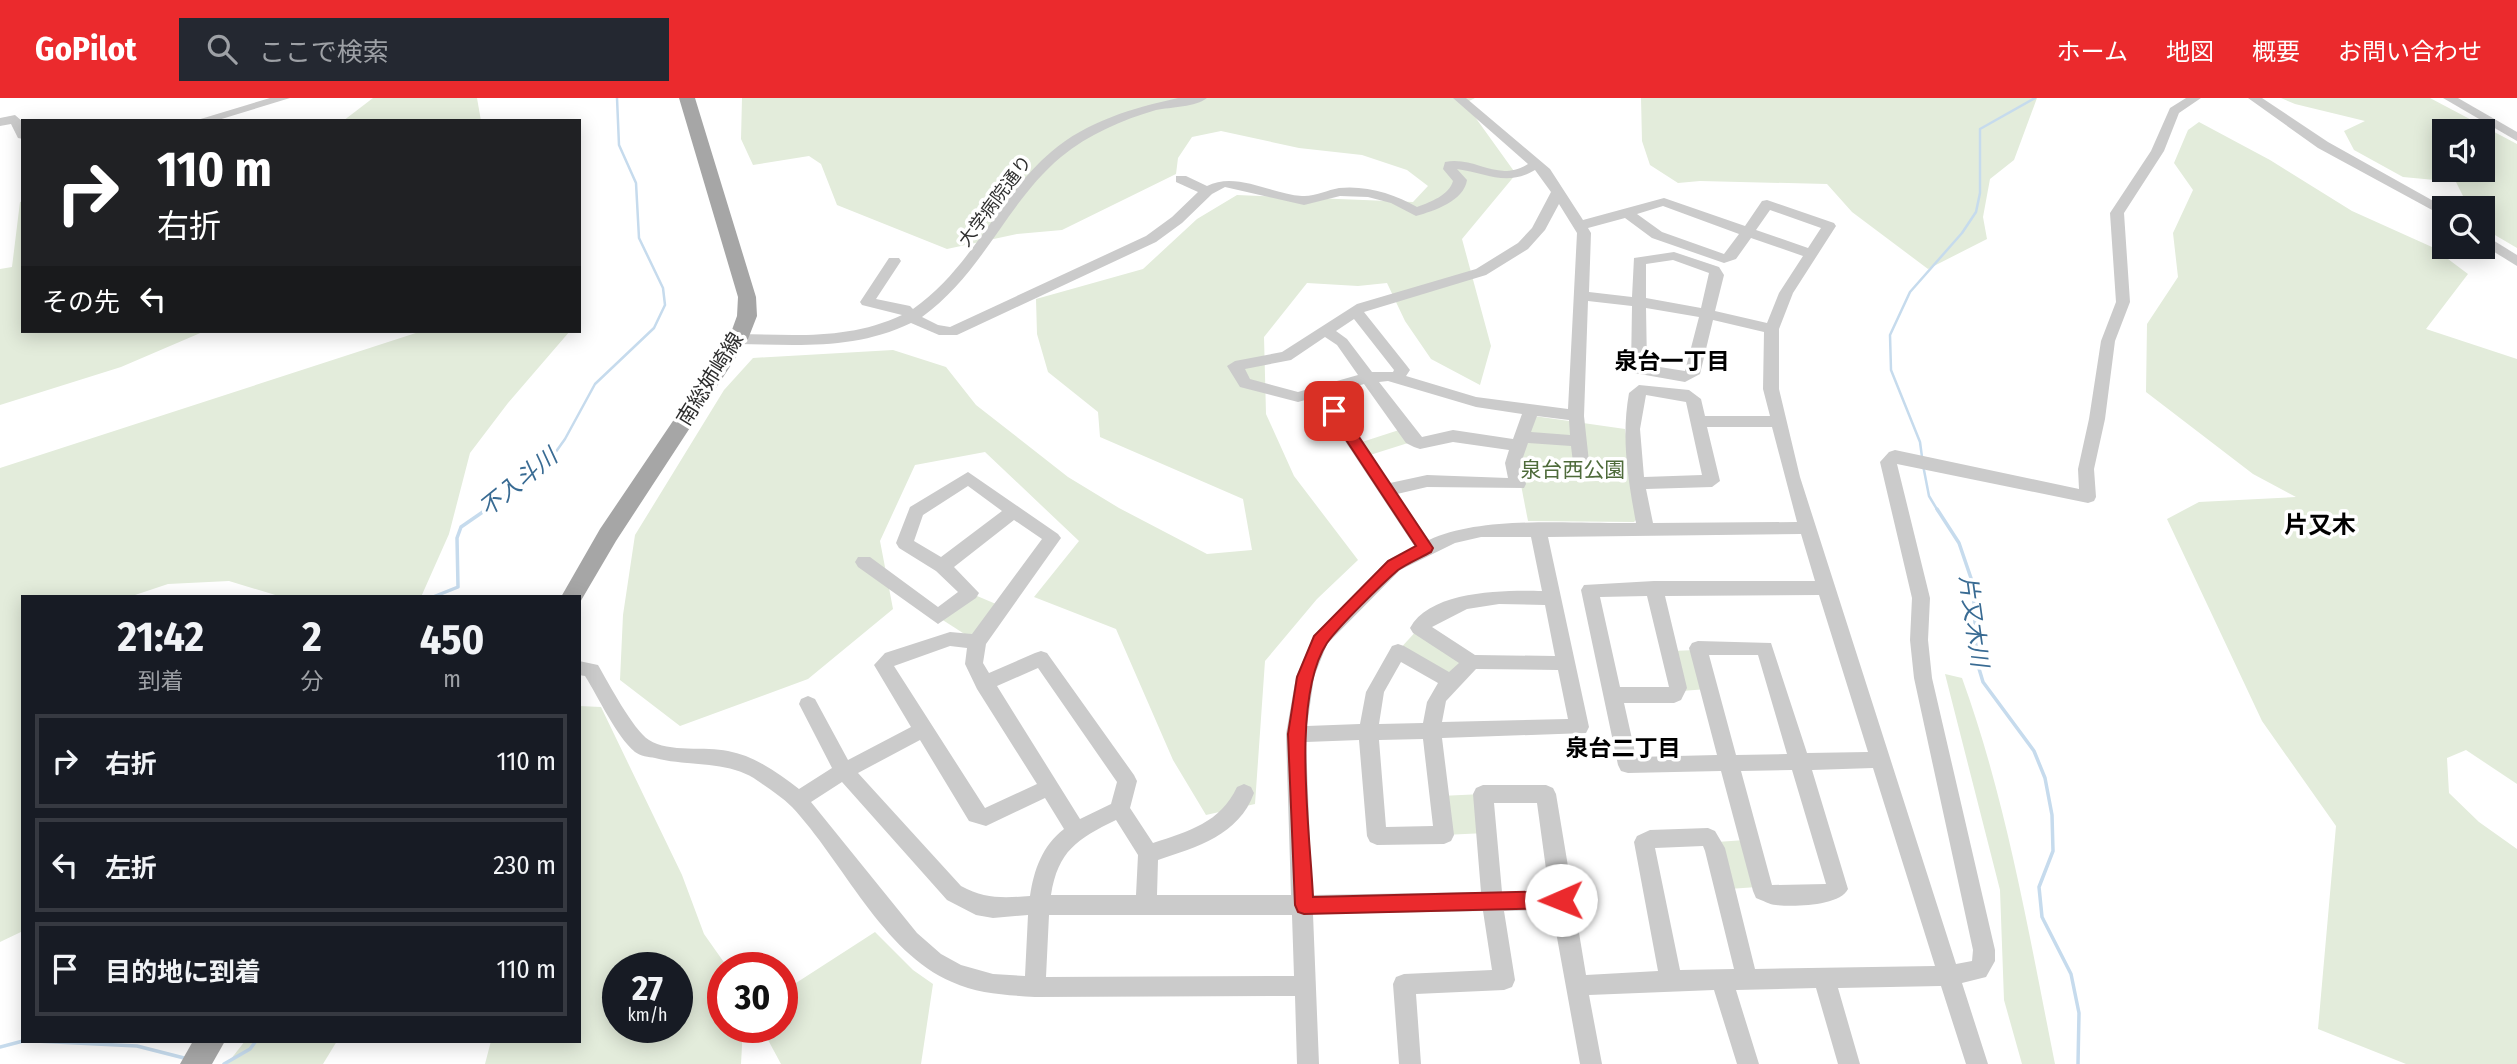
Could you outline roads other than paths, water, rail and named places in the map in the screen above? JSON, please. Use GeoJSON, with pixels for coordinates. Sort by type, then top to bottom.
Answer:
{"type":"FeatureCollection","features":[{"type":"Feature","properties":{"kind":"main road","name":"南総姉崎線"},"geometry":{"type":"LineString","coordinates":[[573,595],[608,535],[738,339],[747,316],[747,297],[687,98]]}},
{"type":"Feature","properties":{"kind":"main road"},"geometry":{"type":"LineString","coordinates":[[195,1064],[210,1043]]}},
{"type":"Feature","properties":{"kind":"street"},"geometry":{"type":"LineString","coordinates":[[207,119],[284,98]]}},
{"type":"Feature","properties":{"kind":"street","name":"大学病院通り"},"geometry":{"type":"LineString","coordinates":[[738,339],[853,339],[888,328],[910,317],[941,298],[972,265],[1040,169],[1069,145],[1128,114],[1201,98]]}},
{"type":"Feature","properties":{"kind":"street"},"geometry":{"type":"LineString","coordinates":[[1460,98],[1537,164],[1584,233],[1576,416],[1582,471]]}},
{"type":"Feature","properties":{"kind":"street"},"geometry":{"type":"LineString","coordinates":[[1576,986],[1671,981],[1947,976],[1978,970],[1984,961],[1984,950],[1923,678],[1919,640],[1921,598],[1888,462],[1895,456],[2088,497],[2086,469],[2097,419],[2108,341],[2123,302],[2116,213],[2157,151],[2174,111],[2194,98]]}},
{"type":"Feature","properties":{"kind":"street"},"geometry":{"type":"LineString","coordinates":[[2254,98],[2323,145],[2432,206]]}},
{"type":"Feature","properties":{"kind":"street"},"geometry":{"type":"LineString","coordinates":[[2449,98],[2517,137]]}},
{"type":"Feature","properties":{"kind":"street"},"geometry":{"type":"LineString","coordinates":[[0,122],[15,120],[21,131]]}},
{"type":"Feature","properties":{"kind":"street"},"geometry":{"type":"LineString","coordinates":[[894,261],[867,302],[905,309],[910,317],[945,332],[958,330],[1060,279],[1151,239],[1177,220],[1207,191],[1223,183],[1304,201],[1325,194],[1355,191],[1379,194],[1396,200],[1413,211],[1422,211],[1450,196],[1459,187],[1460,180],[1450,169],[1450,165],[1460,164],[1507,176],[1518,174],[1537,164]]}},
{"type":"Feature","properties":{"kind":"street"},"geometry":{"type":"LineString","coordinates":[[1181,179],[1207,191]]}},
{"type":"Feature","properties":{"kind":"street"},"geometry":{"type":"LineString","coordinates":[[1558,192],[1538,230],[1523,246],[1489,268],[1355,310],[1286,356],[1235,366],[1245,383],[1298,397],[1368,378],[1398,377],[1461,398],[1576,416]]}},
{"type":"Feature","properties":{"kind":"street"},"geometry":{"type":"LineString","coordinates":[[1581,225],[1664,202],[1810,254]]}},
{"type":"Feature","properties":{"kind":"street"},"geometry":{"type":"LineString","coordinates":[[1627,213],[1657,234],[1724,258],[1731,256],[1768,204],[1829,226],[1786,293],[1772,329],[1771,388],[1777,422],[1879,760],[1977,1064]]}},
{"type":"Feature","properties":{"kind":"street"},"geometry":{"type":"LineString","coordinates":[[2495,246],[2517,262]]}},
{"type":"Feature","properties":{"kind":"street"},"geometry":{"type":"LineString","coordinates":[[1674,256],[1714,270],[1717,275],[1707,313],[1692,374],[1685,377],[1639,369],[1639,261],[1674,256]]}},
{"type":"Feature","properties":{"kind":"street"},"geometry":{"type":"LineString","coordinates":[[1582,296],[1707,313],[1772,329]]}},
{"type":"Feature","properties":{"kind":"street"},"geometry":{"type":"LineString","coordinates":[[1355,310],[1402,370],[1398,377]]}},
{"type":"Feature","properties":{"kind":"street"},"geometry":{"type":"LineString","coordinates":[[1325,330],[1342,342],[1412,439],[1420,443],[1453,436],[1518,441],[1578,441]]}},
{"type":"Feature","properties":{"kind":"street"},"geometry":{"type":"LineString","coordinates":[[1637,483],[1712,481],[1693,399],[1684,394],[1644,389],[1637,393],[1630,424],[1631,451],[1637,483],[1646,530]]}},
{"type":"Feature","properties":{"kind":"street"},"geometry":{"type":"LineString","coordinates":[[1320,391],[1425,548]]}},
{"type":"Feature","properties":{"kind":"street"},"geometry":{"type":"LineString","coordinates":[[1387,490],[1427,481],[1518,484],[1513,463],[1518,441],[1531,410]]}},
{"type":"Feature","properties":{"kind":"street"},"geometry":{"type":"LineString","coordinates":[[1697,421],[1777,422]]}},
{"type":"Feature","properties":{"kind":"street"},"geometry":{"type":"LineString","coordinates":[[864,562],[938,617],[970,593],[942,566],[905,543],[916,511],[968,478],[1052,538],[977,642],[974,664],[1076,831]]}},
{"type":"Feature","properties":{"kind":"street"},"geometry":{"type":"LineString","coordinates":[[942,566],[1013,512]]}},
{"type":"Feature","properties":{"kind":"street"},"geometry":{"type":"LineString","coordinates":[[1308,1064],[1296,734],[1305,677],[1320,640],[1394,565],[1451,537],[1481,531],[1539,533],[1807,528]]}},
{"type":"Feature","properties":{"kind":"street"},"geometry":{"type":"LineString","coordinates":[[1296,734],[1579,727],[1539,533]]}},
{"type":"Feature","properties":{"kind":"street"},"geometry":{"type":"LineString","coordinates":[[1612,695],[1674,695],[1678,688],[1654,588]]}},
{"type":"Feature","properties":{"kind":"street"},"geometry":{"type":"LineString","coordinates":[[1826,588],[1590,590],[1628,765],[1879,760]]}},
{"type":"Feature","properties":{"kind":"street"},"geometry":{"type":"LineString","coordinates":[[1553,598],[1490,596],[1470,599],[1444,608],[1419,628],[1472,662],[1566,663]]}},
{"type":"Feature","properties":{"kind":"street"},"geometry":{"type":"LineString","coordinates":[[977,642],[950,639],[891,658],[883,665],[976,816],[986,817],[1049,787]]}},
{"type":"Feature","properties":{"kind":"street"},"geometry":{"type":"LineString","coordinates":[[1698,648],[1765,648],[1838,889],[1832,893],[1775,895],[1762,891],[1729,763],[1698,648]]}},
{"type":"Feature","properties":{"kind":"street"},"geometry":{"type":"LineString","coordinates":[[1451,682],[1398,651],[1381,677],[1372,701],[1369,732],[1377,836],[1444,835],[1433,730],[1434,707],[1451,682],[1472,662]]}},
{"type":"Feature","properties":{"kind":"street"},"geometry":{"type":"LineString","coordinates":[[984,684],[1041,658],[1127,781],[1119,808],[1076,831],[1052,854],[1044,874],[1040,905],[1035,987]]}},
{"type":"Feature","properties":{"kind":"street"},"geometry":{"type":"LineString","coordinates":[[581,668],[591,670],[629,731],[643,747],[678,756],[729,759],[761,772],[798,800],[909,940],[933,961],[957,974],[993,984],[1035,987],[1304,986]]}},
{"type":"Feature","properties":{"kind":"street"},"geometry":{"type":"LineString","coordinates":[[808,704],[844,771],[954,893],[976,905],[993,908],[1040,905],[1146,907],[1561,900]]}},
{"type":"Feature","properties":{"kind":"street"},"geometry":{"type":"LineString","coordinates":[[798,800],[844,771],[922,730]]}},
{"type":"Feature","properties":{"kind":"street"},"geometry":{"type":"LineString","coordinates":[[1148,854],[1213,829],[1237,812],[1244,793]]}},
{"type":"Feature","properties":{"kind":"street"},"geometry":{"type":"LineString","coordinates":[[1410,1064],[1404,984],[1504,980],[1492,901],[1483,794],[1546,794],[1561,900],[1591,1064]]}},
{"type":"Feature","properties":{"kind":"street"},"geometry":{"type":"LineString","coordinates":[[1119,808],[1148,854],[1146,907]]}},
{"type":"Feature","properties":{"kind":"street"},"geometry":{"type":"LineString","coordinates":[[1671,981],[1644,842],[1650,839],[1708,837],[1715,848],[1747,980]]}},
{"type":"Feature","properties":{"kind":"street"},"geometry":{"type":"LineString","coordinates":[[1825,978],[1849,1064]]}},
{"type":"Feature","properties":{"kind":"street"},"geometry":{"type":"LineString","coordinates":[[1722,980],[1748,1064]]}},
{"type":"Feature","properties":{"kind":"waterway","name":"不入斗川"},"geometry":{"type":"LineString","coordinates":[[484,511],[550,460],[565,439],[595,384],[654,328],[665,305],[663,288],[639,238],[636,183],[619,145],[617,98]]}},
{"type":"Feature","properties":{"kind":"waterway","name":"片又木川"},"geometry":{"type":"LineString","coordinates":[[1922,457],[1920,442],[1891,370],[1890,335],[1910,292],[1962,233],[1976,212],[1980,193],[1980,129],[2035,98]]}},
{"type":"Feature","properties":{"kind":"waterway","name":"片又木川"},"geometry":{"type":"LineString","coordinates":[[1923,465],[1929,496],[1938,511]]}},
{"type":"Feature","properties":{"kind":"waterway","name":"不入斗川"},"geometry":{"type":"LineString","coordinates":[[438,595],[458,587],[457,538],[461,527],[487,509]]}},
{"type":"Feature","properties":{"kind":"waterway","name":"片又木川"},"geometry":{"type":"LineString","coordinates":[[1937,509],[1959,543],[1973,584],[1977,662],[1983,682],[2034,751],[2045,778],[2052,815],[2053,851],[2039,887],[2042,917],[2071,974],[2079,1013],[2078,1064]]}},
{"type":"Feature","properties":{"kind":"waterway","name":"不入斗川"},"geometry":{"type":"LineString","coordinates":[[0,1047],[21,1042]]}},
{"type":"Feature","properties":{"kind":"waterway","name":"不入斗川"},"geometry":{"type":"LineString","coordinates":[[76,1043],[137,1046],[188,1059]]}},
{"type":"Feature","properties":{"kind":"waterway","name":"不入斗川"},"geometry":{"type":"LineString","coordinates":[[224,1064],[250,1049],[254,1043]]}},
{"type":"Feature","properties":{"kind":"district","name":"泉台一丁目"},"geometry":{"type":"Point","coordinates":[1672,361]}},
{"type":"Feature","properties":{"kind":"district","name":"片又木"},"geometry":{"type":"Point","coordinates":[2320,525]}},
{"type":"Feature","properties":{"kind":"district","name":"泉台二丁目"},"geometry":{"type":"Point","coordinates":[1623,748]}},
{"type":"Feature","properties":{"kind":"park label","name":"泉台西公園"},"geometry":{"type":"Point","coordinates":[1573,470]}}]}
